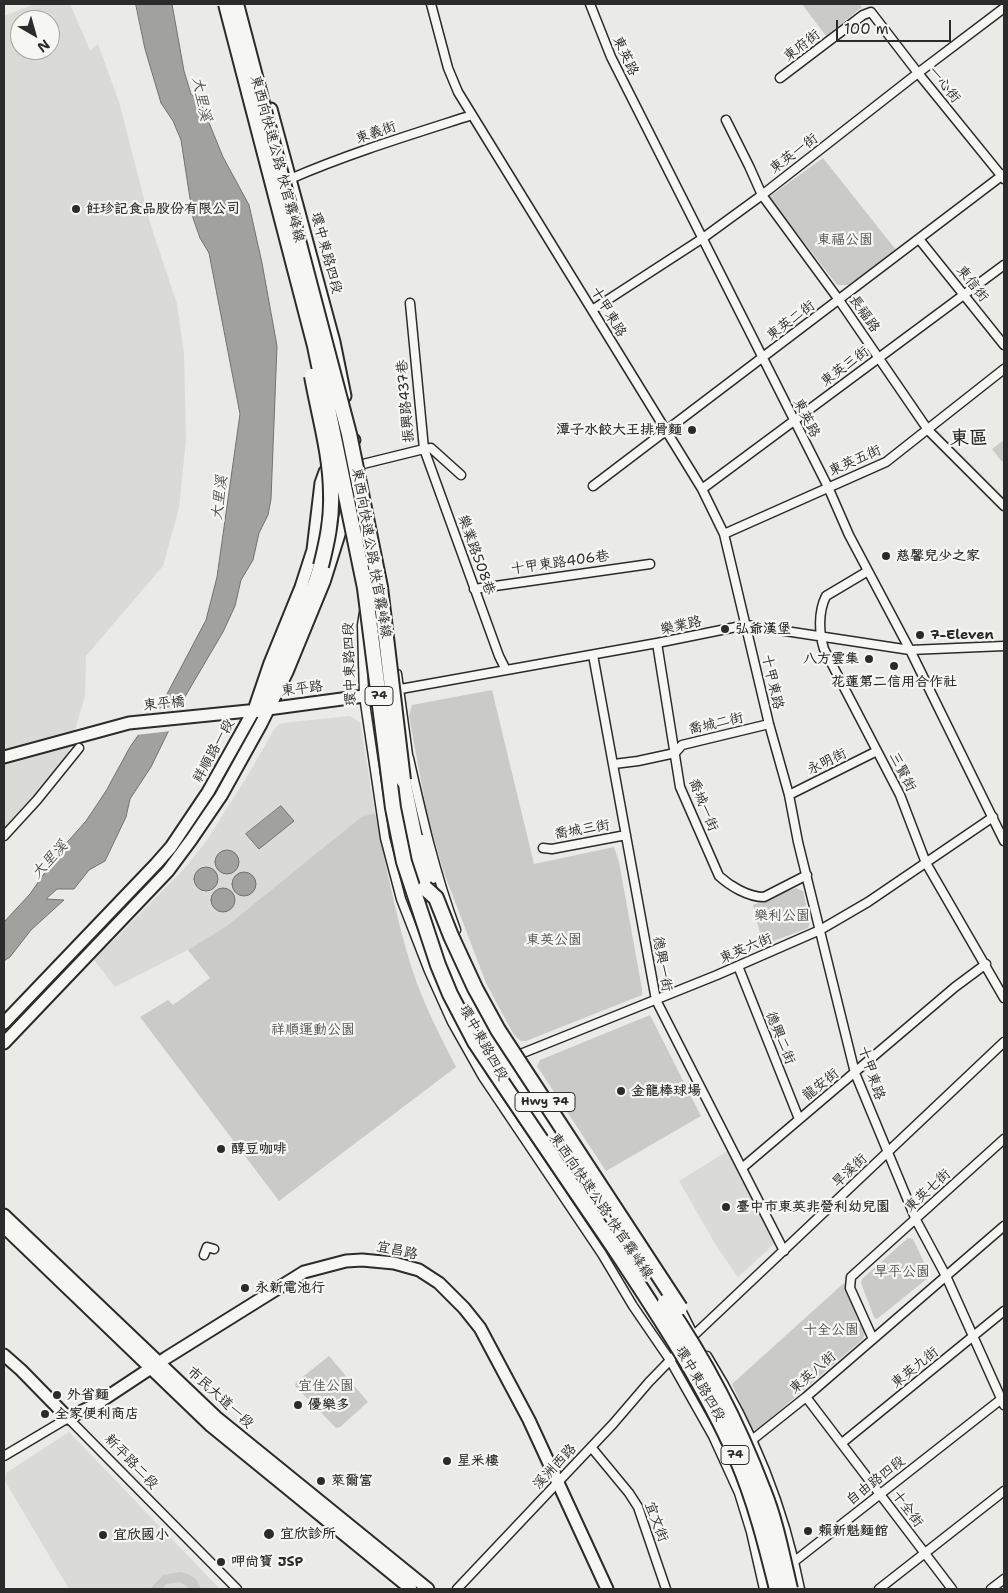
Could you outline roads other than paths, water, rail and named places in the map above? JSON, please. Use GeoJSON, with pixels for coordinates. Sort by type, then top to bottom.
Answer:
{"type":"FeatureCollection","features":[{"type":"Feature","properties":{"kind":"highway","name":"東西向快速公路 快官霧峰線"},"geometry":{"type":"LineString","coordinates":[[226,4],[315,346],[365,588],[393,808],[404,862],[438,966],[475,1042],[669,1330],[708,1400],[737,1458],[762,1530],[777,1589]]}},
{"type":"Feature","properties":{"kind":"highway","name":"東西向快速公路 快官霧峰線"},"geometry":{"type":"LineString","coordinates":[[236,4],[349,434],[380,587],[403,780],[426,888],[442,940],[475,1012],[549,1129],[680,1324],[722,1397],[764,1491],[790,1589]]}},
{"type":"Feature","properties":{"kind":"highway"},"geometry":{"type":"LineString","coordinates":[[256,710],[316,582],[329,530],[330,480],[294,262]]}},
{"type":"Feature","properties":{"kind":"highway","name":"Hwy 74"},"geometry":{"type":"LineString","coordinates":[[426,888],[436,898],[450,936],[498,1030],[680,1308]]}},
{"type":"Feature","properties":{"kind":"street","name":"環中東路四段"},"geometry":{"type":"LineString","coordinates":[[243,4],[334,342],[376,541],[391,626],[414,806],[426,858],[468,989],[509,1061],[659,1286],[680,1308]]}},
{"type":"Feature","properties":{"kind":"street","name":"十甲東路"},"geometry":{"type":"LineString","coordinates":[[431,4],[448,68],[458,92],[702,489],[724,534],[769,724],[789,795],[798,842],[855,1073],[916,1220],[946,1276],[1003,1401]]}},
{"type":"Feature","properties":{"kind":"street","name":"東英路"},"geometry":{"type":"LineString","coordinates":[[590,4],[611,57],[828,487],[849,535],[910,650],[1004,840]]}},
{"type":"Feature","properties":{"kind":"street","name":"東英一街"},"geometry":{"type":"LineString","coordinates":[[592,310],[703,238],[762,195],[1004,8]]}},
{"type":"Feature","properties":{"kind":"street","name":"一心街"},"geometry":{"type":"LineString","coordinates":[[863,15],[871,12],[918,73],[1004,176]]}},
{"type":"Feature","properties":{"kind":"street","name":"東府街"},"geometry":{"type":"LineString","coordinates":[[780,78],[863,15]]}},
{"type":"Feature","properties":{"kind":"street","name":"東義街"},"geometry":{"type":"LineString","coordinates":[[290,179],[392,139],[472,116]]}},
{"type":"Feature","properties":{"kind":"street","name":"長福路"},"geometry":{"type":"LineString","coordinates":[[726,120],[762,195],[839,300],[928,430],[1004,506]]}},
{"type":"Feature","properties":{"kind":"street","name":"東英二街"},"geometry":{"type":"LineString","coordinates":[[593,486],[1004,176]]}},
{"type":"Feature","properties":{"kind":"street","name":"東信街"},"geometry":{"type":"LineString","coordinates":[[919,239],[1004,345]]}},
{"type":"Feature","properties":{"kind":"street","name":"東英三街"},"geometry":{"type":"LineString","coordinates":[[702,489],[1004,265]]}},
{"type":"Feature","properties":{"kind":"street","name":"振興路437巷"},"geometry":{"type":"LineString","coordinates":[[410,303],[424,449],[431,448],[461,475]]}},
{"type":"Feature","properties":{"kind":"street","name":"東英五街"},"geometry":{"type":"LineString","coordinates":[[724,534],[886,462],[1004,369]]}},
{"type":"Feature","properties":{"kind":"street","name":"祥順路一段"},"geometry":{"type":"LineString","coordinates":[[4,1043],[168,871],[220,796],[256,710],[270,663],[301,586],[313,550],[321,483],[325,472],[342,451],[354,440]]}},
{"type":"Feature","properties":{"kind":"street"},"geometry":{"type":"LineString","coordinates":[[360,469],[424,449]]}},
{"type":"Feature","properties":{"kind":"street","name":"樂業路508巷"},"geometry":{"type":"LineString","coordinates":[[424,449],[474,589],[506,670]]}},
{"type":"Feature","properties":{"kind":"street","name":"祥順路一段"},"geometry":{"type":"LineString","coordinates":[[4,1023],[119,905],[171,847],[208,792],[256,710],[287,672],[321,592],[360,469]]}},
{"type":"Feature","properties":{"kind":"street","name":"環中東路四段"},"geometry":{"type":"LineString","coordinates":[[376,541],[362,625],[364,696],[386,838],[401,899],[429,971],[452,1022],[483,1077],[602,1254],[670,1360],[713,1436],[739,1493],[764,1586]]}},
{"type":"Feature","properties":{"kind":"street","name":"十甲東路406巷"},"geometry":{"type":"LineString","coordinates":[[474,589],[650,564]]}},
{"type":"Feature","properties":{"kind":"street","name":"三賢街"},"geometry":{"type":"LineString","coordinates":[[868,571],[826,596],[820,635],[824,649],[900,795],[926,863],[1004,998]]}},
{"type":"Feature","properties":{"kind":"street","name":"樂業路"},"geometry":{"type":"LineString","coordinates":[[364,696],[658,643],[746,624],[910,650],[1004,646]]}},
{"type":"Feature","properties":{"kind":"street","name":"喬城一街"},"geometry":{"type":"LineString","coordinates":[[658,643],[680,787],[719,876],[746,893],[764,897],[807,875]]}},
{"type":"Feature","properties":{"kind":"street","name":"德興一街"},"geometry":{"type":"LineString","coordinates":[[593,655],[656,1000],[784,1251]]}},
{"type":"Feature","properties":{"kind":"street","name":"東平路"},"geometry":{"type":"LineString","coordinates":[[256,710],[364,696]]}},
{"type":"Feature","properties":{"kind":"street","name":"東平橋"},"geometry":{"type":"LineString","coordinates":[[4,757],[129,723],[256,710]]}},
{"type":"Feature","properties":{"kind":"street","name":"喬城二街"},"geometry":{"type":"LineString","coordinates":[[614,764],[675,753],[682,745],[769,724]]}},
{"type":"Feature","properties":{"kind":"street"},"geometry":{"type":"LineString","coordinates":[[4,836],[37,800],[79,748]]}},
{"type":"Feature","properties":{"kind":"street","name":"永明街"},"geometry":{"type":"LineString","coordinates":[[789,795],[877,751]]}},
{"type":"Feature","properties":{"kind":"street","name":"環中東路四段"},"geometry":{"type":"LineString","coordinates":[[408,758],[436,873],[467,959],[518,1055],[670,1284],[694,1335],[730,1394],[752,1440],[785,1524],[800,1589]]}},
{"type":"Feature","properties":{"kind":"street","name":"東英六街"},"geometry":{"type":"LineString","coordinates":[[518,1055],[656,1000],[820,930],[868,902],[993,817]]}},
{"type":"Feature","properties":{"kind":"street","name":"喬城三街"},"geometry":{"type":"LineString","coordinates":[[543,848],[552,849],[626,835]]}},
{"type":"Feature","properties":{"kind":"street","name":"龍安街"},"geometry":{"type":"LineString","coordinates":[[742,1168],[955,987],[986,964]]}},
{"type":"Feature","properties":{"kind":"street","name":"德興二街"},"geometry":{"type":"LineString","coordinates":[[738,966],[799,1119]]}},
{"type":"Feature","properties":{"kind":"street","name":"旱溪街"},"geometry":{"type":"LineString","coordinates":[[670,1360],[694,1335],[1004,1042]]}},
{"type":"Feature","properties":{"kind":"street","name":"東英七街"},"geometry":{"type":"LineString","coordinates":[[873,1339],[850,1288],[851,1277],[1004,1139]]}},
{"type":"Feature","properties":{"kind":"street","name":"市民大道一段"},"geometry":{"type":"LineString","coordinates":[[4,1215],[154,1365],[211,1426],[412,1589]]}},
{"type":"Feature","properties":{"kind":"street","name":"東英八街"},"geometry":{"type":"LineString","coordinates":[[752,1440],[806,1397],[1004,1226]]}},
{"type":"Feature","properties":{"kind":"street","name":"市民大道一段"},"geometry":{"type":"LineString","coordinates":[[4,1228],[154,1365],[229,1429],[428,1589]]}},
{"type":"Feature","properties":{"kind":"street"},"geometry":{"type":"LineString","coordinates":[[204,1255],[207,1247],[214,1249]]}},
{"type":"Feature","properties":{"kind":"street","name":"宜昌路"},"geometry":{"type":"LineString","coordinates":[[68,1418],[95,1405],[154,1365],[304,1272],[346,1261],[362,1260],[394,1263],[419,1270],[440,1283],[480,1328],[529,1420],[607,1589]]}},
{"type":"Feature","properties":{"kind":"street","name":"東英九街"},"geometry":{"type":"LineString","coordinates":[[842,1443],[1004,1311]]}},
{"type":"Feature","properties":{"kind":"street","name":"新平路二段"},"geometry":{"type":"LineString","coordinates":[[4,1355],[237,1589]]}},
{"type":"Feature","properties":{"kind":"street","name":"溪洲西路"},"geometry":{"type":"LineString","coordinates":[[457,1589],[613,1424],[670,1360]]}},
{"type":"Feature","properties":{"kind":"street","name":"十全街"},"geometry":{"type":"LineString","coordinates":[[806,1397],[952,1589]]}},
{"type":"Feature","properties":{"kind":"street","name":"自由路四段"},"geometry":{"type":"LineString","coordinates":[[764,1586],[880,1494],[1003,1401]]}},
{"type":"Feature","properties":{"kind":"street"},"geometry":{"type":"LineString","coordinates":[[4,1456],[68,1418]]}},
{"type":"Feature","properties":{"kind":"street","name":"宜文街"},"geometry":{"type":"LineString","coordinates":[[591,1447],[629,1493],[638,1507],[666,1589]]}},
{"type":"Feature","properties":{"kind":"street"},"geometry":{"type":"LineString","coordinates":[[879,1589],[1004,1492]]}},
{"type":"Feature","properties":{"kind":"street"},"geometry":{"type":"LineString","coordinates":[[992,1589],[1004,1579]]}},
{"type":"Feature","properties":{"kind":"place","name":"飪珍記食品股份有限公司"},"geometry":{"type":"Point","coordinates":[76,209]}},
{"type":"Feature","properties":{"kind":"place","name":"潭子水餃大王排骨麵"},"geometry":{"type":"Point","coordinates":[692,430]}},
{"type":"Feature","properties":{"kind":"place","name":"慈馨兒少之家"},"geometry":{"type":"Point","coordinates":[886,556]}},
{"type":"Feature","properties":{"kind":"place","name":"弘爺漢堡"},"geometry":{"type":"Point","coordinates":[725,629]}},
{"type":"Feature","properties":{"kind":"place","name":"7-Eleven"},"geometry":{"type":"Point","coordinates":[920,635]}},
{"type":"Feature","properties":{"kind":"place","name":"八方雲集"},"geometry":{"type":"Point","coordinates":[869,659]}},
{"type":"Feature","properties":{"kind":"place","name":"花蓮第二信用合作社"},"geometry":{"type":"Point","coordinates":[894,666]}},
{"type":"Feature","properties":{"kind":"place","name":"金龍棒球場"},"geometry":{"type":"Point","coordinates":[621,1091]}},
{"type":"Feature","properties":{"kind":"place","name":"醇豆咖啡"},"geometry":{"type":"Point","coordinates":[221,1149]}},
{"type":"Feature","properties":{"kind":"place","name":"臺中市東英非營利幼兒園"},"geometry":{"type":"Point","coordinates":[726,1207]}},
{"type":"Feature","properties":{"kind":"place","name":"永新電池行"},"geometry":{"type":"Point","coordinates":[245,1288]}},
{"type":"Feature","properties":{"kind":"place","name":"外省麵"},"geometry":{"type":"Point","coordinates":[57,1395]}},
{"type":"Feature","properties":{"kind":"place","name":"優樂多"},"geometry":{"type":"Point","coordinates":[298,1405]}},
{"type":"Feature","properties":{"kind":"place","name":"全家便利商店"},"geometry":{"type":"Point","coordinates":[45,1414]}},
{"type":"Feature","properties":{"kind":"place","name":"星釆樓"},"geometry":{"type":"Point","coordinates":[447,1461]}},
{"type":"Feature","properties":{"kind":"place","name":"萊爾富"},"geometry":{"type":"Point","coordinates":[321,1481]}},
{"type":"Feature","properties":{"kind":"place","name":"賴新魁麵館"},"geometry":{"type":"Point","coordinates":[808,1531]}},
{"type":"Feature","properties":{"kind":"place","name":"宜欣診所"},"geometry":{"type":"Point","coordinates":[269,1534]}},
{"type":"Feature","properties":{"kind":"place","name":"宜欣國小"},"geometry":{"type":"Point","coordinates":[103,1535]}},
{"type":"Feature","properties":{"kind":"place","name":"呷尚寶 JSP"},"geometry":{"type":"Point","coordinates":[221,1562]}},
{"type":"Feature","properties":{"kind":"district","name":"東區"},"geometry":{"type":"Point","coordinates":[969,439]}},
{"type":"Feature","properties":{"kind":"water label","name":"大里溪"},"geometry":{"type":"Point","coordinates":[201,99]}},
{"type":"Feature","properties":{"kind":"water label","name":"大里溪"},"geometry":{"type":"Point","coordinates":[220,498]}},
{"type":"Feature","properties":{"kind":"water label","name":"大里溪"},"geometry":{"type":"Point","coordinates":[50,860]}},
{"type":"Feature","properties":{"kind":"park label","name":"東福公園"},"geometry":{"type":"Point","coordinates":[845,240]}},
{"type":"Feature","properties":{"kind":"park label","name":"樂利公園"},"geometry":{"type":"Point","coordinates":[782,916]}},
{"type":"Feature","properties":{"kind":"park label","name":"東英公園"},"geometry":{"type":"Point","coordinates":[554,940]}},
{"type":"Feature","properties":{"kind":"park label","name":"祥順運動公園"},"geometry":{"type":"Point","coordinates":[313,1030]}},
{"type":"Feature","properties":{"kind":"park label","name":"旱平公園"},"geometry":{"type":"Point","coordinates":[902,1272]}},
{"type":"Feature","properties":{"kind":"park label","name":"十全公園"},"geometry":{"type":"Point","coordinates":[831,1330]}},
{"type":"Feature","properties":{"kind":"park label","name":"宜佳公園"},"geometry":{"type":"Point","coordinates":[326,1386]}}]}
